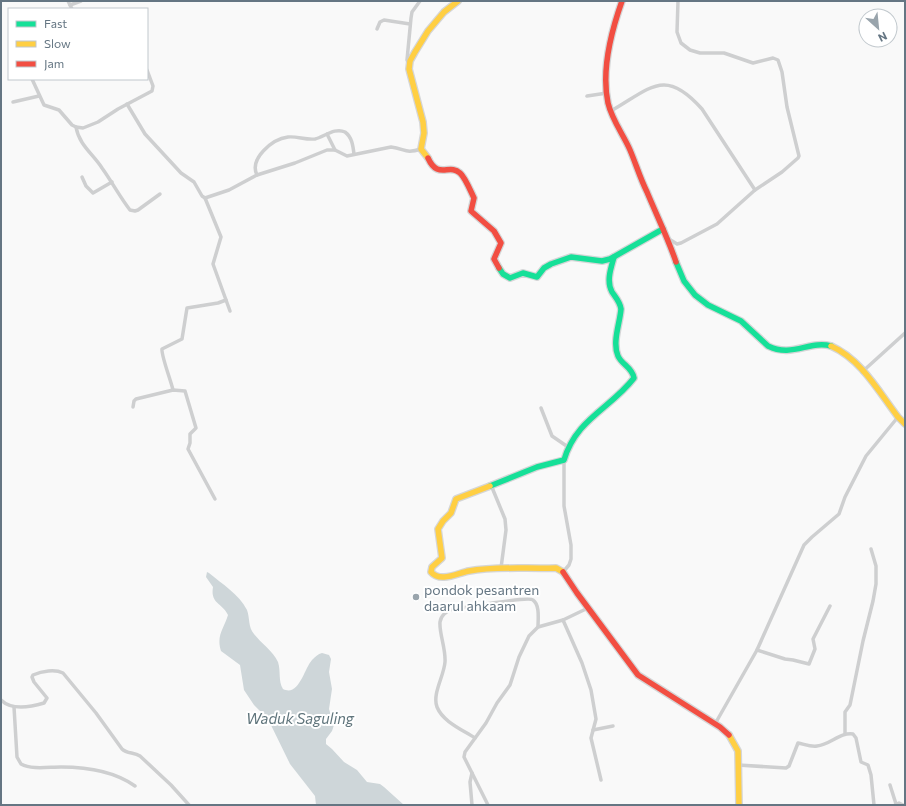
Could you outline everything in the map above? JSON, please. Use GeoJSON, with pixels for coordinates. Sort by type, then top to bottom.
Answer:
{"type":"FeatureCollection","features":[{"type":"Feature","properties":{"kind":"street"},"geometry":{"type":"LineString","coordinates":[[69,3],[81,1]]}},
{"type":"Feature","properties":{"kind":"street"},"geometry":{"type":"LineString","coordinates":[[420,1],[412,12],[407,60],[421,108],[424,127],[424,135],[420,143],[420,149]]}},
{"type":"Feature","properties":{"kind":"street"},"geometry":{"type":"LineString","coordinates":[[409,63],[419,42],[450,6],[458,1]]}},
{"type":"Feature","properties":{"kind":"street"},"geometry":{"type":"LineString","coordinates":[[622,1],[615,24],[607,62],[606,83],[608,102],[611,112],[632,153],[683,279],[690,290],[711,308],[742,322],[764,343],[772,348],[778,350],[795,350],[820,345],[830,346],[848,356],[905,424]]}},
{"type":"Feature","properties":{"kind":"street"},"geometry":{"type":"LineString","coordinates":[[668,239],[677,244],[701,234],[726,217],[755,190],[782,172],[798,158],[790,124],[780,65],[775,58],[768,58],[753,63],[724,53],[700,53],[690,50],[681,43],[677,32],[678,1]]}},
{"type":"Feature","properties":{"kind":"street"},"geometry":{"type":"LineString","coordinates":[[378,29],[380,22],[384,20],[410,24]]}},
{"type":"Feature","properties":{"kind":"street"},"geometry":{"type":"LineString","coordinates":[[32,80],[44,105],[59,110],[70,124],[83,128],[154,90],[148,73]]}},
{"type":"Feature","properties":{"kind":"street"},"geometry":{"type":"LineString","coordinates":[[611,112],[654,86],[662,84],[679,88],[692,97],[702,108],[755,190]]}},
{"type":"Feature","properties":{"kind":"street"},"geometry":{"type":"LineString","coordinates":[[587,96],[607,93]]}},
{"type":"Feature","properties":{"kind":"street"},"geometry":{"type":"LineString","coordinates":[[13,102],[39,96]]}},
{"type":"Feature","properties":{"kind":"street"},"geometry":{"type":"LineString","coordinates":[[127,104],[145,134],[181,173],[194,182],[202,196],[205,198],[221,237],[213,261],[213,266],[230,311]]}},
{"type":"Feature","properties":{"kind":"street"},"geometry":{"type":"LineString","coordinates":[[76,127],[83,146],[99,163],[132,211],[138,210],[160,194]]}},
{"type":"Feature","properties":{"kind":"street"},"geometry":{"type":"LineString","coordinates":[[257,175],[255,166],[268,147],[277,140],[288,137],[306,139],[316,138],[334,131],[344,132],[352,142],[354,154]]}},
{"type":"Feature","properties":{"kind":"street"},"geometry":{"type":"LineString","coordinates":[[327,134],[335,150]]}},
{"type":"Feature","properties":{"kind":"street"},"geometry":{"type":"LineString","coordinates":[[205,198],[229,190],[257,175],[295,163],[327,150],[335,150],[345,155],[391,147],[399,148],[407,152],[420,149],[426,153],[431,163],[436,168],[459,171],[462,173],[474,198],[471,210],[494,231],[501,243],[494,259],[503,274],[508,277],[523,273],[537,277],[544,268],[551,264],[572,258],[602,261],[614,257],[663,229]]}},
{"type":"Feature","properties":{"kind":"street"},"geometry":{"type":"LineString","coordinates":[[82,177],[86,186],[93,193],[112,182]]}},
{"type":"Feature","properties":{"kind":"street"},"geometry":{"type":"LineString","coordinates":[[563,572],[569,565],[571,559],[571,545],[564,506],[564,460],[568,447],[583,425],[617,396],[634,378],[633,372],[619,360],[616,353],[621,309],[620,301],[611,290],[609,284],[614,257]]}},
{"type":"Feature","properties":{"kind":"street"},"geometry":{"type":"LineString","coordinates":[[173,390],[162,354],[162,349],[182,339],[187,308],[218,303],[226,300]]}},
{"type":"Feature","properties":{"kind":"street"},"geometry":{"type":"LineString","coordinates":[[862,372],[905,333]]}},
{"type":"Feature","properties":{"kind":"street"},"geometry":{"type":"LineString","coordinates":[[133,407],[135,399],[173,390],[183,390],[186,393],[196,428],[190,434],[188,449],[215,499]]}},
{"type":"Feature","properties":{"kind":"street"},"geometry":{"type":"LineString","coordinates":[[541,408],[552,436],[568,447]]}},
{"type":"Feature","properties":{"kind":"street"},"geometry":{"type":"LineString","coordinates":[[715,724],[757,650],[804,545],[838,514],[866,456],[898,417]]}},
{"type":"Feature","properties":{"kind":"street"},"geometry":{"type":"LineString","coordinates":[[564,460],[537,466],[458,497],[449,516],[443,521],[439,528],[442,558],[432,567],[430,572],[434,577],[438,578],[473,570],[556,568],[563,572],[638,675],[729,733],[738,751],[739,805]]}},
{"type":"Feature","properties":{"kind":"street"},"geometry":{"type":"LineString","coordinates":[[491,484],[504,519],[506,530],[501,569]]}},
{"type":"Feature","properties":{"kind":"street"},"geometry":{"type":"LineString","coordinates":[[738,765],[787,768],[797,743],[809,746],[819,746],[836,740],[845,733],[846,712],[850,705],[876,584],[876,566],[871,550]]}},
{"type":"Feature","properties":{"kind":"street"},"geometry":{"type":"LineString","coordinates":[[475,738],[451,723],[443,716],[437,706],[436,699],[444,672],[445,660],[445,650],[440,626],[441,618],[452,609],[530,598],[537,606],[538,627]]}},
{"type":"Feature","properties":{"kind":"street"},"geometry":{"type":"LineString","coordinates":[[757,650],[785,659],[809,664],[815,649],[813,639],[830,606]]}},
{"type":"Feature","properties":{"kind":"street"},"geometry":{"type":"LineString","coordinates":[[488,805],[464,755],[510,685],[519,657],[529,636],[538,627],[563,620],[588,608]]}},
{"type":"Feature","properties":{"kind":"street"},"geometry":{"type":"LineString","coordinates":[[563,620],[582,663],[591,690],[596,719],[591,738],[601,780]]}},
{"type":"Feature","properties":{"kind":"street"},"geometry":{"type":"LineString","coordinates":[[1,700],[5,704],[14,708],[41,704],[46,701],[47,698],[34,682],[33,675],[56,670],[63,673],[122,749],[126,752],[135,753],[140,756],[171,785],[188,805]]}},
{"type":"Feature","properties":{"kind":"street"},"geometry":{"type":"LineString","coordinates":[[14,708],[17,757],[21,764],[32,767],[88,768],[128,781],[135,786]]}},
{"type":"Feature","properties":{"kind":"street"},"geometry":{"type":"LineString","coordinates":[[594,730],[613,726]]}},
{"type":"Feature","properties":{"kind":"street"},"geometry":{"type":"LineString","coordinates":[[845,733],[855,736],[862,764],[868,765],[871,775],[874,805]]}},
{"type":"Feature","properties":{"kind":"street"},"geometry":{"type":"LineString","coordinates":[[472,773],[470,782],[472,805]]}},
{"type":"Feature","properties":{"kind":"street"},"geometry":{"type":"LineString","coordinates":[[890,784],[895,804],[899,803],[903,805]]}},
{"type":"Feature","properties":{"kind":"water","name":"Waduk Saguling"},"geometry":{"type":"Polygon","coordinates":[[[207,572],[230,590],[244,604],[249,616],[252,631],[273,654],[278,662],[281,686],[283,689],[289,690],[297,686],[309,664],[319,654],[322,653],[329,655],[331,659],[329,672],[332,689],[329,709],[334,725],[332,731],[326,739],[326,744],[344,762],[357,770],[367,782],[380,784],[404,805],[316,805],[315,796],[290,764],[268,719],[254,705],[244,690],[240,665],[221,651],[219,641],[228,615],[213,597],[213,587],[206,577],[207,572]]]}},
{"type":"Feature","properties":{"kind":"traffic: fast"},"geometry":{"type":"LineString","coordinates":[[499,268],[503,274],[510,278],[523,273],[537,277],[544,268],[571,257],[602,261],[610,259],[663,229]]}},
{"type":"Feature","properties":{"kind":"traffic: fast"},"geometry":{"type":"LineString","coordinates":[[490,486],[537,467],[564,460],[569,446],[585,424],[625,389],[634,378],[633,374],[620,359],[616,351],[616,339],[621,309],[609,283],[614,257]]}},
{"type":"Feature","properties":{"kind":"traffic: fast"},"geometry":{"type":"LineString","coordinates":[[676,262],[684,281],[695,295],[708,305],[741,321],[768,346],[785,350],[793,350],[816,345],[831,346]]}},
{"type":"Feature","properties":{"kind":"traffic: slow"},"geometry":{"type":"LineString","coordinates":[[428,158],[421,149],[424,133],[423,122],[409,69],[410,61],[428,31],[444,12],[458,1]]}},
{"type":"Feature","properties":{"kind":"traffic: slow"},"geometry":{"type":"LineString","coordinates":[[831,346],[851,359],[869,377],[898,417],[905,424]]}},
{"type":"Feature","properties":{"kind":"traffic: slow"},"geometry":{"type":"LineString","coordinates":[[490,486],[456,499],[451,513],[438,529],[442,558],[432,567],[431,572],[439,577],[480,569],[556,568],[563,572]]}},
{"type":"Feature","properties":{"kind":"traffic: slow"},"geometry":{"type":"LineString","coordinates":[[729,735],[738,751],[739,805]]}},
{"type":"Feature","properties":{"kind":"traffic: jam"},"geometry":{"type":"LineString","coordinates":[[622,1],[614,25],[606,64],[606,90],[608,103],[615,121],[630,150],[676,262]]}},
{"type":"Feature","properties":{"kind":"traffic: jam"},"geometry":{"type":"LineString","coordinates":[[428,158],[432,165],[436,168],[440,170],[456,170],[464,178],[474,198],[471,211],[494,231],[501,243],[494,259],[499,268]]}},
{"type":"Feature","properties":{"kind":"traffic: jam"},"geometry":{"type":"LineString","coordinates":[[563,572],[638,675],[720,727],[729,735]]}},
{"type":"Feature","properties":{"kind":"place","name":"pondok pesantren daarul ahkaam"},"geometry":{"type":"Point","coordinates":[416,597]}}]}
